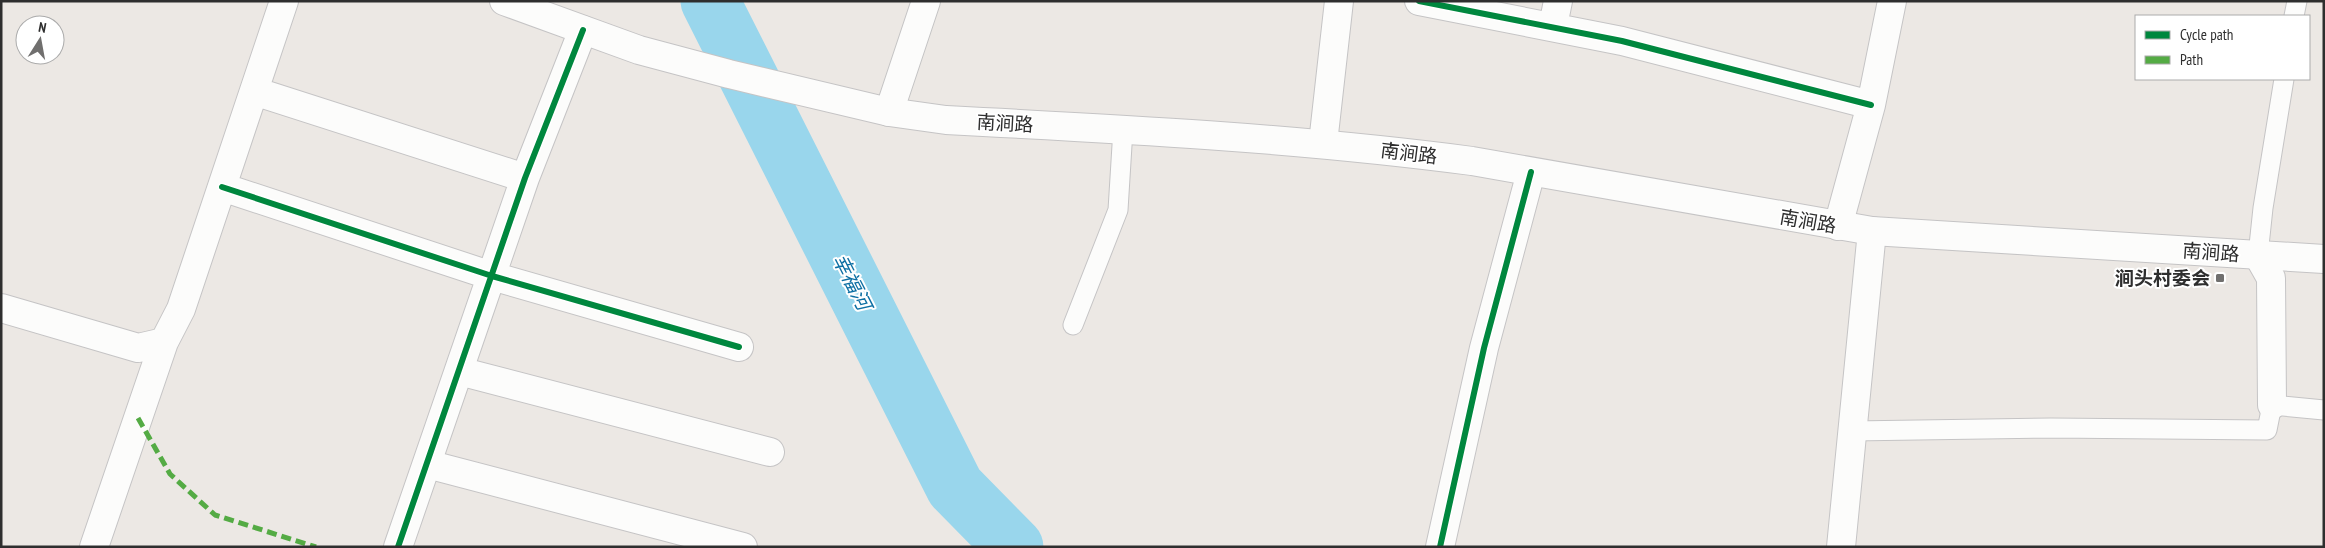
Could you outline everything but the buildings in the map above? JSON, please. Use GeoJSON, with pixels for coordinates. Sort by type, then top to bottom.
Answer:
{"type":"FeatureCollection","features":[{"type":"Feature","properties":{"kind":"street"},"geometry":{"type":"LineString","coordinates":[[94,547],[164,342],[181,309],[284,1]]}},
{"type":"Feature","properties":{"kind":"street","name":"南涧路"},"geometry":{"type":"LineString","coordinates":[[504,1],[639,50],[889,112],[946,120],[1123,129],[1323,144],[1462,160],[1872,231],[2324,259]]}},
{"type":"Feature","properties":{"kind":"street"},"geometry":{"type":"LineString","coordinates":[[889,112],[926,1]]}},
{"type":"Feature","properties":{"kind":"street"},"geometry":{"type":"LineString","coordinates":[[1323,144],[1339,1]]}},
{"type":"Feature","properties":{"kind":"street"},"geometry":{"type":"LineString","coordinates":[[1421,1],[1555,14],[1622,41],[1871,104]]}},
{"type":"Feature","properties":{"kind":"street"},"geometry":{"type":"LineString","coordinates":[[1838,226],[1871,104],[1892,1]]}},
{"type":"Feature","properties":{"kind":"street"},"geometry":{"type":"LineString","coordinates":[[398,547],[526,178],[583,30]]}},
{"type":"Feature","properties":{"kind":"street"},"geometry":{"type":"LineString","coordinates":[[254,91],[526,178]]}},
{"type":"Feature","properties":{"kind":"street"},"geometry":{"type":"LineString","coordinates":[[1440,547],[1484,348],[1530,172]]}},
{"type":"Feature","properties":{"kind":"street"},"geometry":{"type":"LineString","coordinates":[[222,187],[492,276],[739,347]]}},
{"type":"Feature","properties":{"kind":"street"},"geometry":{"type":"LineString","coordinates":[[1841,547],[1872,231]]}},
{"type":"Feature","properties":{"kind":"street"},"geometry":{"type":"LineString","coordinates":[[2258,255],[2271,278],[2272,405]]}},
{"type":"Feature","properties":{"kind":"street"},"geometry":{"type":"LineString","coordinates":[[1,308],[138,348],[164,342]]}},
{"type":"Feature","properties":{"kind":"street"},"geometry":{"type":"LineString","coordinates":[[459,371],[770,452]]}},
{"type":"Feature","properties":{"kind":"street"},"geometry":{"type":"LineString","coordinates":[[427,464],[743,547]]}},
{"type":"Feature","properties":{"kind":"lane"},"geometry":{"type":"LineString","coordinates":[[2294,15],[2297,1]]}},
{"type":"Feature","properties":{"kind":"lane"},"geometry":{"type":"LineString","coordinates":[[2258,255],[2263,208],[2284,80]]}},
{"type":"Feature","properties":{"kind":"lane"},"geometry":{"type":"LineString","coordinates":[[1073,326],[1118,210],[1123,129]]}},
{"type":"Feature","properties":{"kind":"lane"},"geometry":{"type":"LineString","coordinates":[[1852,431],[2051,428],[2267,430],[2272,405],[2324,410]]}},
{"type":"Feature","properties":{"kind":"waterway","name":"幸福河"},"geometry":{"type":"LineString","coordinates":[[710,1],[955,487],[1014,547]]}},
{"type":"Feature","properties":{"kind":"marked path"},"geometry":{"type":"LineString","coordinates":[[138,418],[170,474],[215,515],[316,547]]}},
{"type":"Feature","properties":{"kind":"cycle path"},"geometry":{"type":"LineString","coordinates":[[1419,1],[1622,41],[1871,105]]}},
{"type":"Feature","properties":{"kind":"cycle path"},"geometry":{"type":"LineString","coordinates":[[398,547],[525,178],[583,30]]}},
{"type":"Feature","properties":{"kind":"cycle path"},"geometry":{"type":"LineString","coordinates":[[1440,547],[1484,348],[1531,172]]}},
{"type":"Feature","properties":{"kind":"cycle path"},"geometry":{"type":"LineString","coordinates":[[222,187],[492,276],[739,347]]}},
{"type":"Feature","properties":{"kind":"place","name":"涧头村委会"},"geometry":{"type":"Point","coordinates":[2220,278]}}]}
